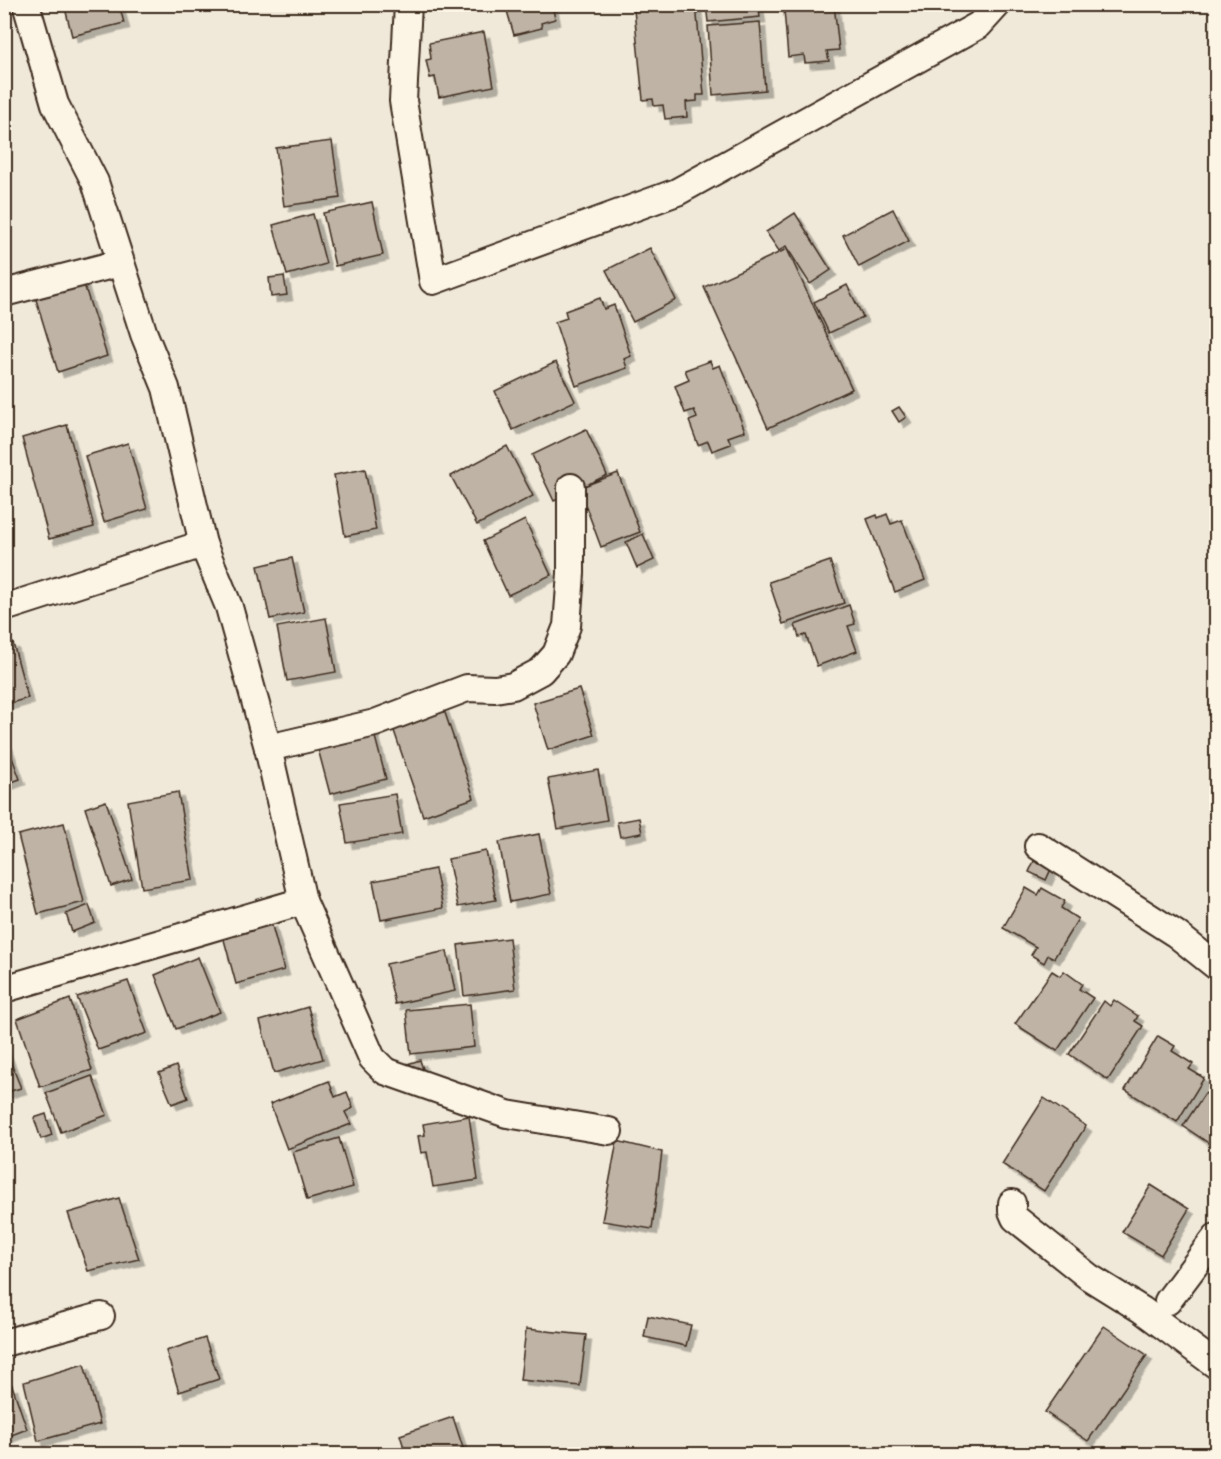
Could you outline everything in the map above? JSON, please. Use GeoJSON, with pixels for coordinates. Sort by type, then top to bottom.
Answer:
{"type":"FeatureCollection","features":[{"type":"Feature","properties":{"kind":"street"},"geometry":{"type":"LineString","coordinates":[[26,4],[55,104],[95,182],[144,334],[166,388],[203,544],[229,607],[268,748],[303,901],[368,1050],[378,1066],[385,1071],[507,1114],[609,1131]]}},
{"type":"Feature","properties":{"kind":"street"},"geometry":{"type":"LineString","coordinates":[[408,4],[404,101],[434,281],[677,192],[979,25],[998,4]]}},
{"type":"Feature","properties":{"kind":"street"},"geometry":{"type":"LineString","coordinates":[[4,293],[120,263]]}},
{"type":"Feature","properties":{"kind":"street"},"geometry":{"type":"LineString","coordinates":[[268,748],[375,723],[467,688],[495,689],[513,686],[540,671],[556,654],[567,626],[571,573],[571,487]]}},
{"type":"Feature","properties":{"kind":"street"},"geometry":{"type":"LineString","coordinates":[[4,608],[203,544]]}},
{"type":"Feature","properties":{"kind":"street"},"geometry":{"type":"LineString","coordinates":[[1038,846],[1176,934],[1216,966]]}},
{"type":"Feature","properties":{"kind":"street"},"geometry":{"type":"LineString","coordinates":[[4,989],[303,901]]}},
{"type":"Feature","properties":{"kind":"street"},"geometry":{"type":"LineString","coordinates":[[1012,1203],[1015,1218],[1089,1277],[1142,1310],[1216,1365]]}},
{"type":"Feature","properties":{"kind":"street"},"geometry":{"type":"LineString","coordinates":[[1168,1301],[1216,1237]]}},
{"type":"Feature","properties":{"kind":"street"},"geometry":{"type":"LineString","coordinates":[[4,1343],[100,1316]]}},
{"type":"Feature","properties":{"kind":"building"},"geometry":{"type":"Polygon","coordinates":[[[64,4],[119,4],[124,23],[72,36],[64,4]]]}},
{"type":"Feature","properties":{"kind":"building"},"geometry":{"type":"Polygon","coordinates":[[[505,4],[552,4],[555,19],[541,23],[542,28],[514,35],[505,4]]]}},
{"type":"Feature","properties":{"kind":"building"},"geometry":{"type":"Polygon","coordinates":[[[696,4],[704,95],[697,95],[697,101],[686,102],[687,117],[665,119],[663,105],[654,106],[653,99],[643,100],[634,10],[696,4]]]}},
{"type":"Feature","properties":{"kind":"building"},"geometry":{"type":"Polygon","coordinates":[[[706,4],[758,4],[760,17],[708,22],[706,4]]]}},
{"type":"Feature","properties":{"kind":"building"},"geometry":{"type":"Polygon","coordinates":[[[834,4],[839,50],[827,51],[829,61],[805,63],[804,55],[788,57],[784,10],[834,4]]]}},
{"type":"Feature","properties":{"kind":"building"},"geometry":{"type":"Polygon","coordinates":[[[760,22],[765,90],[713,95],[708,26],[760,22]]]}},
{"type":"Feature","properties":{"kind":"building"},"geometry":{"type":"Polygon","coordinates":[[[484,32],[494,86],[439,97],[435,77],[430,78],[426,60],[431,59],[429,43],[484,32]]]}},
{"type":"Feature","properties":{"kind":"building"},"geometry":{"type":"Polygon","coordinates":[[[332,141],[340,198],[284,206],[276,148],[332,141]]]}},
{"type":"Feature","properties":{"kind":"building"},"geometry":{"type":"Polygon","coordinates":[[[372,202],[383,255],[335,266],[323,213],[372,202]]]}},
{"type":"Feature","properties":{"kind":"building"},"geometry":{"type":"Polygon","coordinates":[[[893,209],[909,241],[859,267],[843,235],[893,209]]]}},
{"type":"Feature","properties":{"kind":"building"},"geometry":{"type":"Polygon","coordinates":[[[795,213],[831,270],[810,284],[786,246],[779,251],[766,232],[795,213]]]}},
{"type":"Feature","properties":{"kind":"building"},"geometry":{"type":"Polygon","coordinates":[[[313,214],[326,264],[287,275],[273,225],[313,214]]]}},
{"type":"Feature","properties":{"kind":"building"},"geometry":{"type":"Polygon","coordinates":[[[650,248],[676,300],[633,322],[606,270],[650,248]]]}},
{"type":"Feature","properties":{"kind":"building"},"geometry":{"type":"Polygon","coordinates":[[[787,249],[852,389],[768,428],[704,287],[787,249]]]}},
{"type":"Feature","properties":{"kind":"building"},"geometry":{"type":"Polygon","coordinates":[[[284,276],[287,295],[271,297],[269,278],[284,276]]]}},
{"type":"Feature","properties":{"kind":"building"},"geometry":{"type":"Polygon","coordinates":[[[82,278],[107,356],[58,372],[34,293],[82,278]]]}},
{"type":"Feature","properties":{"kind":"building"},"geometry":{"type":"Polygon","coordinates":[[[847,285],[863,317],[829,333],[814,302],[847,285]]]}},
{"type":"Feature","properties":{"kind":"building"},"geometry":{"type":"Polygon","coordinates":[[[600,298],[604,309],[614,305],[631,356],[624,359],[627,368],[576,386],[555,322],[567,318],[565,311],[600,298]]]}},
{"type":"Feature","properties":{"kind":"building"},"geometry":{"type":"Polygon","coordinates":[[[710,361],[713,368],[720,365],[745,431],[728,437],[731,444],[712,451],[708,441],[698,445],[689,421],[697,418],[694,410],[685,413],[675,386],[689,380],[685,370],[710,361]]]}},
{"type":"Feature","properties":{"kind":"building"},"geometry":{"type":"Polygon","coordinates":[[[556,362],[575,401],[513,430],[495,391],[556,362]]]}},
{"type":"Feature","properties":{"kind":"building"},"geometry":{"type":"Polygon","coordinates":[[[899,407],[906,417],[899,422],[892,411],[899,407]]]}},
{"type":"Feature","properties":{"kind":"building"},"geometry":{"type":"Polygon","coordinates":[[[67,425],[94,527],[49,539],[22,438],[67,425]]]}},
{"type":"Feature","properties":{"kind":"building"},"geometry":{"type":"Polygon","coordinates":[[[586,429],[607,475],[554,501],[532,455],[586,429]]]}},
{"type":"Feature","properties":{"kind":"building"},"geometry":{"type":"Polygon","coordinates":[[[128,443],[147,509],[104,522],[85,456],[128,443]]]}},
{"type":"Feature","properties":{"kind":"building"},"geometry":{"type":"Polygon","coordinates":[[[507,446],[533,496],[477,525],[451,476],[507,446]]]}},
{"type":"Feature","properties":{"kind":"building"},"geometry":{"type":"Polygon","coordinates":[[[365,469],[376,530],[345,536],[334,475],[365,469]]]}},
{"type":"Feature","properties":{"kind":"building"},"geometry":{"type":"Polygon","coordinates":[[[618,473],[640,532],[601,547],[579,488],[618,473]]]}},
{"type":"Feature","properties":{"kind":"building"},"geometry":{"type":"Polygon","coordinates":[[[887,514],[891,524],[902,520],[925,580],[895,592],[867,519],[887,514]]]}},
{"type":"Feature","properties":{"kind":"building"},"geometry":{"type":"Polygon","coordinates":[[[525,520],[551,575],[508,595],[483,541],[525,520]]]}},
{"type":"Feature","properties":{"kind":"building"},"geometry":{"type":"Polygon","coordinates":[[[643,534],[654,560],[637,568],[626,542],[643,534]]]}},
{"type":"Feature","properties":{"kind":"building"},"geometry":{"type":"Polygon","coordinates":[[[292,558],[304,612],[270,619],[258,566],[292,558]]]}},
{"type":"Feature","properties":{"kind":"building"},"geometry":{"type":"Polygon","coordinates":[[[830,561],[844,603],[783,624],[769,582],[830,561]]]}},
{"type":"Feature","properties":{"kind":"building"},"geometry":{"type":"Polygon","coordinates":[[[849,605],[855,624],[848,626],[857,651],[817,666],[806,635],[799,637],[795,625],[849,605]]]}},
{"type":"Feature","properties":{"kind":"building"},"geometry":{"type":"Polygon","coordinates":[[[326,618],[336,672],[287,681],[277,627],[326,618]]]}},
{"type":"Feature","properties":{"kind":"building"},"geometry":{"type":"Polygon","coordinates":[[[13,643],[28,698],[4,705],[4,645],[13,643]]]}},
{"type":"Feature","properties":{"kind":"building"},"geometry":{"type":"Polygon","coordinates":[[[579,689],[594,735],[548,750],[533,703],[579,689]]]}},
{"type":"Feature","properties":{"kind":"building"},"geometry":{"type":"Polygon","coordinates":[[[443,707],[474,798],[423,816],[392,725],[443,707]]]}},
{"type":"Feature","properties":{"kind":"building"},"geometry":{"type":"Polygon","coordinates":[[[373,729],[386,779],[330,794],[317,745],[373,729]]]}},
{"type":"Feature","properties":{"kind":"building"},"geometry":{"type":"Polygon","coordinates":[[[4,736],[20,779],[4,785],[4,736]]]}},
{"type":"Feature","properties":{"kind":"building"},"geometry":{"type":"Polygon","coordinates":[[[598,770],[607,820],[558,829],[548,779],[598,770]]]}},
{"type":"Feature","properties":{"kind":"building"},"geometry":{"type":"Polygon","coordinates":[[[178,792],[193,880],[142,888],[128,801],[178,792]]]}},
{"type":"Feature","properties":{"kind":"building"},"geometry":{"type":"Polygon","coordinates":[[[395,794],[402,834],[347,843],[340,803],[395,794]]]}},
{"type":"Feature","properties":{"kind":"building"},"geometry":{"type":"Polygon","coordinates":[[[106,801],[132,879],[111,886],[85,808],[106,801]]]}},
{"type":"Feature","properties":{"kind":"building"},"geometry":{"type":"Polygon","coordinates":[[[639,818],[642,833],[620,837],[617,822],[639,818]]]}},
{"type":"Feature","properties":{"kind":"building"},"geometry":{"type":"Polygon","coordinates":[[[64,823],[84,902],[38,914],[18,835],[64,823]]]}},
{"type":"Feature","properties":{"kind":"building"},"geometry":{"type":"Polygon","coordinates":[[[539,834],[551,894],[510,902],[499,842],[539,834]]]}},
{"type":"Feature","properties":{"kind":"building"},"geometry":{"type":"Polygon","coordinates":[[[486,851],[496,900],[458,907],[448,859],[486,851]]]}},
{"type":"Feature","properties":{"kind":"building"},"geometry":{"type":"Polygon","coordinates":[[[1034,861],[1051,869],[1046,880],[1029,872],[1034,861]]]}},
{"type":"Feature","properties":{"kind":"building"},"geometry":{"type":"Polygon","coordinates":[[[435,869],[443,908],[381,920],[373,881],[435,869]]]}},
{"type":"Feature","properties":{"kind":"building"},"geometry":{"type":"Polygon","coordinates":[[[1026,888],[1038,895],[1042,888],[1065,901],[1061,908],[1078,919],[1054,958],[1048,955],[1044,963],[1031,955],[1036,947],[1003,928],[1026,888]]]}},
{"type":"Feature","properties":{"kind":"building"},"geometry":{"type":"Polygon","coordinates":[[[89,905],[95,923],[72,932],[66,914],[89,905]]]}},
{"type":"Feature","properties":{"kind":"building"},"geometry":{"type":"Polygon","coordinates":[[[271,922],[284,970],[236,984],[223,936],[271,922]]]}},
{"type":"Feature","properties":{"kind":"building"},"geometry":{"type":"Polygon","coordinates":[[[509,938],[515,989],[464,996],[458,945],[509,938]]]}},
{"type":"Feature","properties":{"kind":"building"},"geometry":{"type":"Polygon","coordinates":[[[447,951],[455,991],[395,1004],[386,964],[447,951]]]}},
{"type":"Feature","properties":{"kind":"building"},"geometry":{"type":"Polygon","coordinates":[[[198,957],[220,1012],[176,1029],[155,975],[198,957]]]}},
{"type":"Feature","properties":{"kind":"building"},"geometry":{"type":"Polygon","coordinates":[[[1052,971],[1060,976],[1064,971],[1082,984],[1079,989],[1093,998],[1057,1051],[1015,1024],[1052,971]]]}},
{"type":"Feature","properties":{"kind":"building"},"geometry":{"type":"Polygon","coordinates":[[[128,981],[147,1033],[98,1050],[77,997],[128,981]]]}},
{"type":"Feature","properties":{"kind":"building"},"geometry":{"type":"Polygon","coordinates":[[[70,999],[92,1070],[40,1087],[17,1019],[70,999]]]}},
{"type":"Feature","properties":{"kind":"building"},"geometry":{"type":"Polygon","coordinates":[[[1114,1000],[1138,1016],[1135,1021],[1143,1026],[1108,1080],[1069,1054],[1104,1001],[1110,1006],[1114,1000]]]}},
{"type":"Feature","properties":{"kind":"building"},"geometry":{"type":"Polygon","coordinates":[[[470,1004],[474,1047],[411,1054],[406,1010],[470,1004]]]}},
{"type":"Feature","properties":{"kind":"building"},"geometry":{"type":"Polygon","coordinates":[[[308,1007],[323,1059],[274,1073],[260,1021],[308,1007]]]}},
{"type":"Feature","properties":{"kind":"building"},"geometry":{"type":"Polygon","coordinates":[[[1158,1036],[1175,1046],[1172,1051],[1193,1064],[1189,1069],[1204,1078],[1177,1122],[1125,1090],[1158,1036]]]}},
{"type":"Feature","properties":{"kind":"building"},"geometry":{"type":"Polygon","coordinates":[[[4,1046],[21,1088],[4,1093],[4,1046]]]}},
{"type":"Feature","properties":{"kind":"building"},"geometry":{"type":"Polygon","coordinates":[[[420,1060],[423,1069],[406,1074],[404,1065],[420,1060]]]}},
{"type":"Feature","properties":{"kind":"building"},"geometry":{"type":"Polygon","coordinates":[[[176,1066],[188,1098],[172,1104],[159,1073],[176,1066]]]}},
{"type":"Feature","properties":{"kind":"building"},"geometry":{"type":"Polygon","coordinates":[[[92,1076],[107,1115],[61,1132],[46,1093],[92,1076]]]}},
{"type":"Feature","properties":{"kind":"building"},"geometry":{"type":"Polygon","coordinates":[[[329,1081],[335,1097],[347,1092],[353,1108],[345,1112],[351,1124],[287,1149],[270,1104],[329,1081]]]}},
{"type":"Feature","properties":{"kind":"building"},"geometry":{"type":"Polygon","coordinates":[[[1205,1093],[1216,1100],[1216,1148],[1183,1126],[1205,1093]]]}},
{"type":"Feature","properties":{"kind":"building"},"geometry":{"type":"Polygon","coordinates":[[[1044,1098],[1086,1126],[1044,1191],[1002,1164],[1044,1098]]]}},
{"type":"Feature","properties":{"kind":"building"},"geometry":{"type":"Polygon","coordinates":[[[46,1114],[52,1135],[41,1139],[34,1118],[46,1114]]]}},
{"type":"Feature","properties":{"kind":"building"},"geometry":{"type":"Polygon","coordinates":[[[469,1116],[478,1180],[433,1187],[427,1152],[421,1153],[418,1136],[425,1135],[423,1124],[469,1116]]]}},
{"type":"Feature","properties":{"kind":"building"},"geometry":{"type":"Polygon","coordinates":[[[339,1138],[353,1187],[307,1200],[293,1152],[339,1138]]]}},
{"type":"Feature","properties":{"kind":"building"},"geometry":{"type":"Polygon","coordinates":[[[617,1141],[662,1152],[652,1229],[602,1221],[617,1141]]]}},
{"type":"Feature","properties":{"kind":"building"},"geometry":{"type":"Polygon","coordinates":[[[1151,1185],[1189,1209],[1161,1255],[1122,1232],[1151,1185]]]}},
{"type":"Feature","properties":{"kind":"building"},"geometry":{"type":"Polygon","coordinates":[[[119,1198],[139,1259],[88,1271],[68,1213],[119,1198]]]}},
{"type":"Feature","properties":{"kind":"building"},"geometry":{"type":"Polygon","coordinates":[[[648,1316],[691,1325],[686,1346],[644,1337],[648,1316]]]}},
{"type":"Feature","properties":{"kind":"building"},"geometry":{"type":"Polygon","coordinates":[[[1104,1326],[1147,1355],[1088,1441],[1045,1412],[1104,1326]]]}},
{"type":"Feature","properties":{"kind":"building"},"geometry":{"type":"Polygon","coordinates":[[[526,1329],[586,1335],[580,1386],[520,1380],[526,1329]]]}},
{"type":"Feature","properties":{"kind":"building"},"geometry":{"type":"Polygon","coordinates":[[[205,1338],[219,1379],[179,1392],[166,1351],[205,1338]]]}},
{"type":"Feature","properties":{"kind":"building"},"geometry":{"type":"Polygon","coordinates":[[[84,1364],[100,1424],[38,1441],[24,1382],[84,1364]]]}},
{"type":"Feature","properties":{"kind":"building"},"geometry":{"type":"Polygon","coordinates":[[[12,1385],[27,1429],[4,1438],[4,1388],[12,1385]]]}},
{"type":"Feature","properties":{"kind":"building"},"geometry":{"type":"Polygon","coordinates":[[[453,1417],[465,1454],[406,1454],[400,1435],[453,1417]]]}}]}
